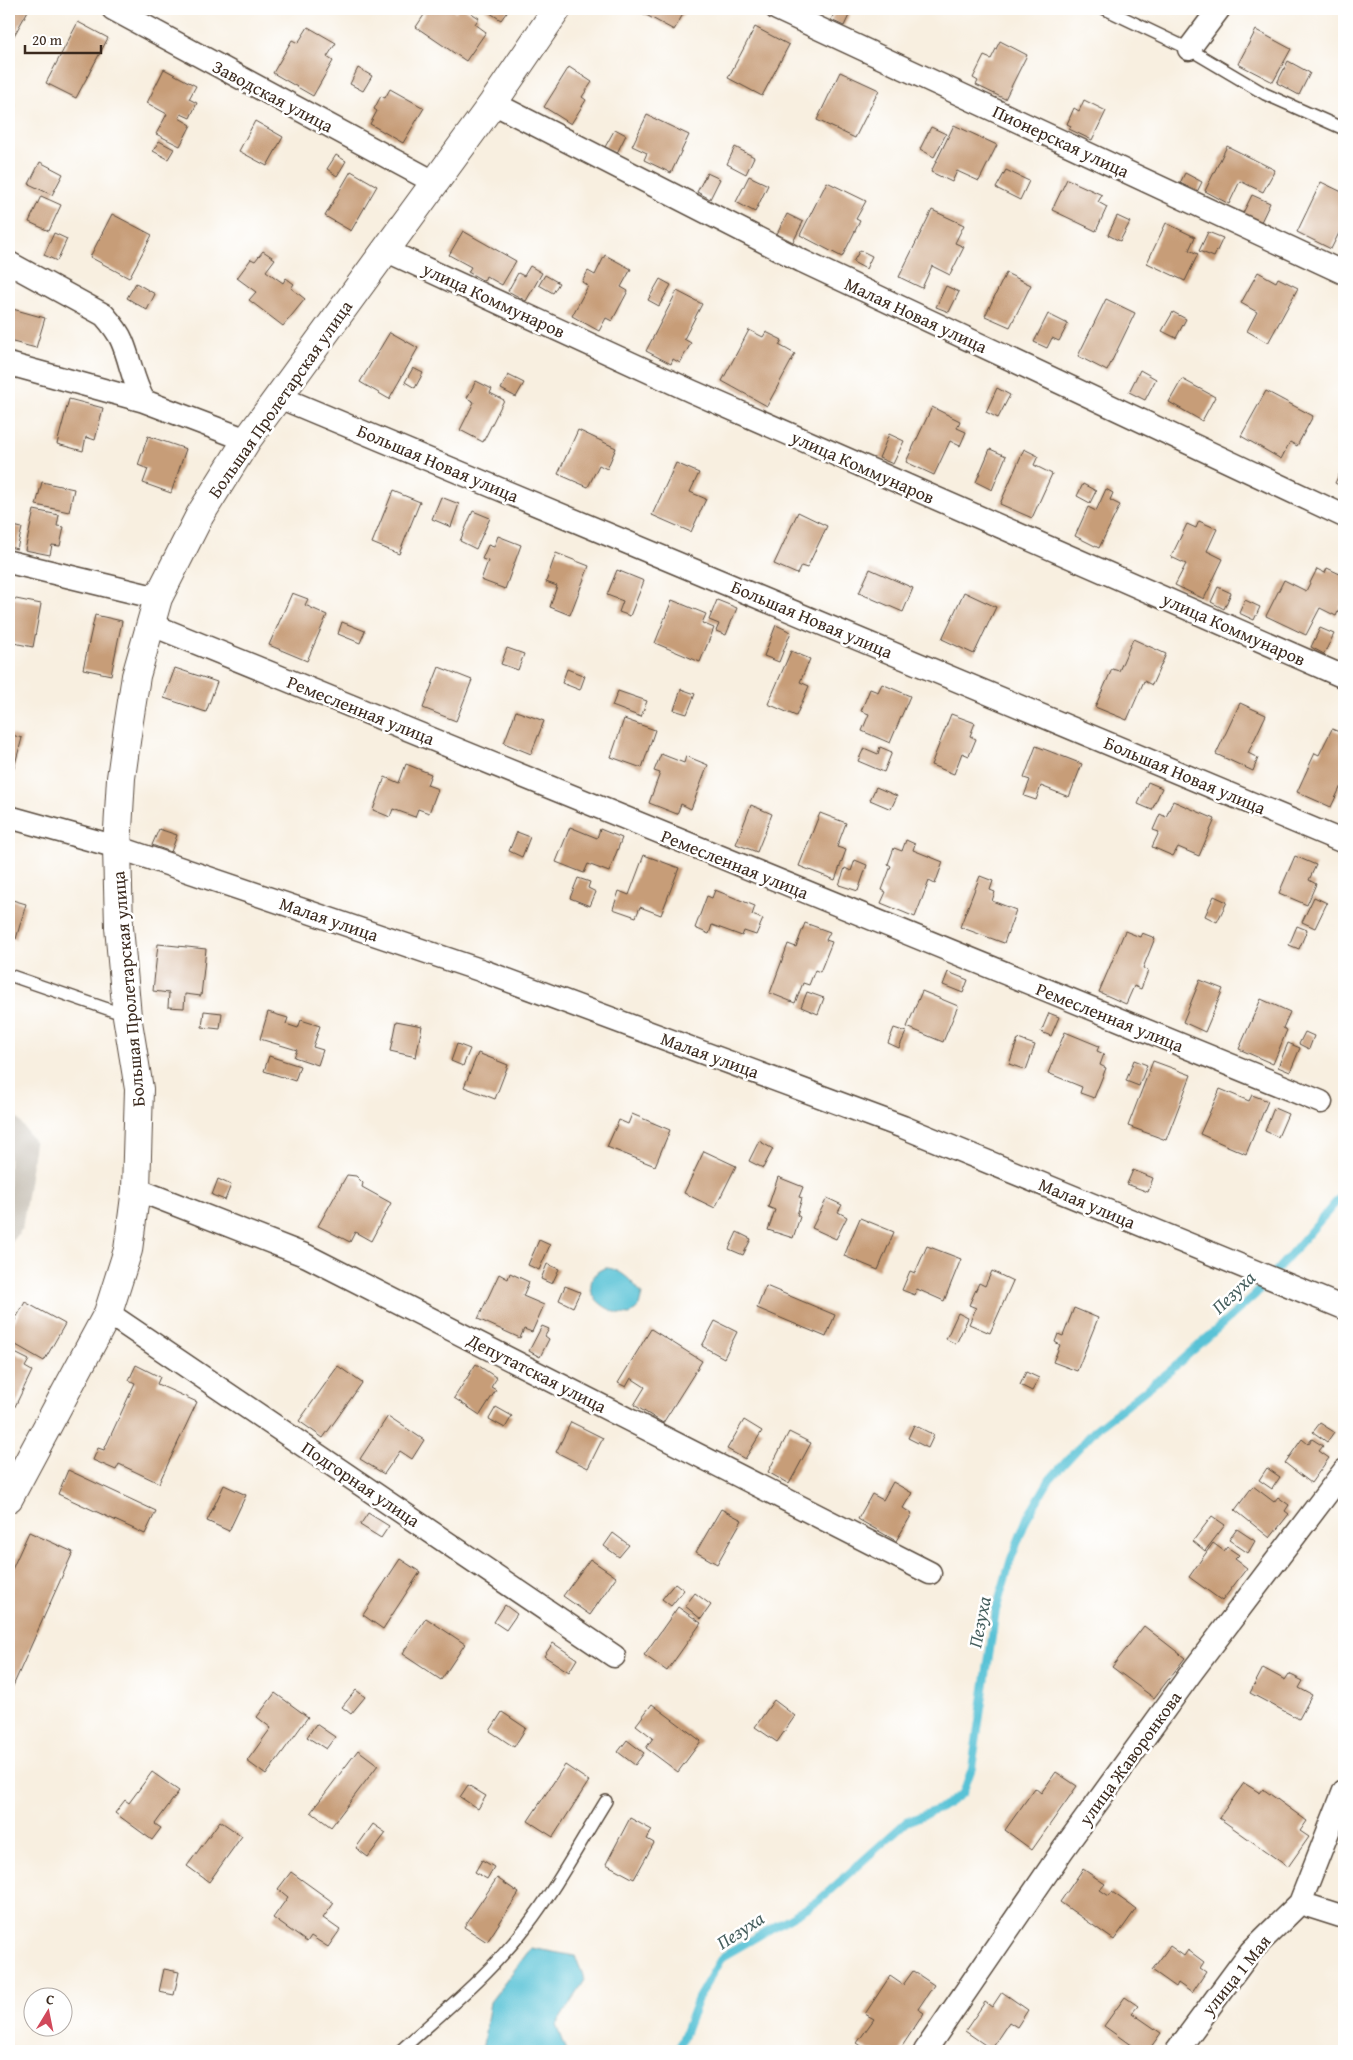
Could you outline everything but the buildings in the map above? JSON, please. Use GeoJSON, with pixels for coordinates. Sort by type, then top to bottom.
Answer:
{"type":"FeatureCollection","features":[{"type":"Feature","properties":{"kind":"street","name":"Заводская улица"},"geometry":{"type":"LineString","coordinates":[[113,9],[434,182]]}},
{"type":"Feature","properties":{"kind":"street","name":"Большая Пролетарская улица"},"geometry":{"type":"LineString","coordinates":[[9,1498],[108,1313],[128,1250],[136,1189],[139,1089],[127,1016],[119,927],[118,847],[121,778],[136,676],[158,598],[200,515],[246,440],[493,103],[557,9]]}},
{"type":"Feature","properties":{"kind":"street","name":"Пионерская улица"},"geometry":{"type":"LineString","coordinates":[[777,9],[1344,273]]}},
{"type":"Feature","properties":{"kind":"street"},"geometry":{"type":"LineString","coordinates":[[1189,50],[1219,9]]}},
{"type":"Feature","properties":{"kind":"street","name":"Малая Новая улица"},"geometry":{"type":"LineString","coordinates":[[493,103],[802,261],[1344,516]]}},
{"type":"Feature","properties":{"kind":"street","name":"улица Коммунаров"},"geometry":{"type":"LineString","coordinates":[[385,250],[691,391],[1344,677]]}},
{"type":"Feature","properties":{"kind":"street"},"geometry":{"type":"LineString","coordinates":[[9,263],[104,315],[115,328],[122,341],[135,386],[144,401]]}},
{"type":"Feature","properties":{"kind":"street"},"geometry":{"type":"LineString","coordinates":[[9,364],[144,401],[246,440]]}},
{"type":"Feature","properties":{"kind":"street","name":"Большая Новая улица"},"geometry":{"type":"LineString","coordinates":[[279,397],[1344,842]]}},
{"type":"Feature","properties":{"kind":"street"},"geometry":{"type":"LineString","coordinates":[[9,562],[158,598]]}},
{"type":"Feature","properties":{"kind":"street","name":"Ремесленная улица"},"geometry":{"type":"LineString","coordinates":[[150,624],[1321,1102]]}},
{"type":"Feature","properties":{"kind":"street","name":"Малая улица"},"geometry":{"type":"LineString","coordinates":[[9,817],[118,847],[483,972],[903,1127],[1344,1308]]}},
{"type":"Feature","properties":{"kind":"street","name":"Депутатская улица"},"geometry":{"type":"LineString","coordinates":[[136,1189],[307,1256],[930,1573]]}},
{"type":"Feature","properties":{"kind":"street","name":"Подгорная улица"},"geometry":{"type":"LineString","coordinates":[[108,1313],[614,1656]]}},
{"type":"Feature","properties":{"kind":"street","name":"улица Жаворонкова"},"geometry":{"type":"LineString","coordinates":[[925,2051],[1074,1835],[1191,1673],[1344,1471]]}},
{"type":"Feature","properties":{"kind":"street"},"geometry":{"type":"LineString","coordinates":[[1344,1791],[1300,1903],[1344,1917]]}},
{"type":"Feature","properties":{"kind":"street","name":"улица 1 Мая"},"geometry":{"type":"LineString","coordinates":[[1177,2051],[1251,1951],[1300,1903]]}},
{"type":"Feature","properties":{"kind":"lane"},"geometry":{"type":"LineString","coordinates":[[1105,9],[1189,50],[1265,94],[1344,128]]}},
{"type":"Feature","properties":{"kind":"lane"},"geometry":{"type":"LineString","coordinates":[[9,975],[127,1016]]}},
{"type":"Feature","properties":{"kind":"lane"},"geometry":{"type":"LineString","coordinates":[[400,2051],[495,1962],[526,1928],[606,1801]]}},
{"type":"Feature","properties":{"kind":"shaded area"},"geometry":{"type":"Polygon","coordinates":[[[9,1110],[13,1112],[35,1143],[22,1229],[9,1244],[9,1110]]]}},
{"type":"Feature","properties":{"kind":"water"},"geometry":{"type":"Polygon","coordinates":[[[606,1268],[621,1273],[642,1294],[639,1306],[630,1315],[610,1310],[593,1295],[591,1282],[598,1272],[606,1268]]]}},
{"type":"Feature","properties":{"kind":"water"},"geometry":{"type":"Polygon","coordinates":[[[531,1948],[575,1956],[585,1980],[556,2025],[566,2051],[482,2051],[490,2002],[531,1948]]]}},
{"type":"Feature","properties":{"kind":"waterway","name":"Пезуха"},"geometry":{"type":"LineString","coordinates":[[678,2051],[698,1998],[722,1957],[817,1902],[906,1822],[941,1808],[963,1793],[972,1768],[996,1610],[1011,1559],[1027,1518],[1050,1479],[1097,1428],[1171,1370],[1255,1295],[1344,1193]]}}]}
